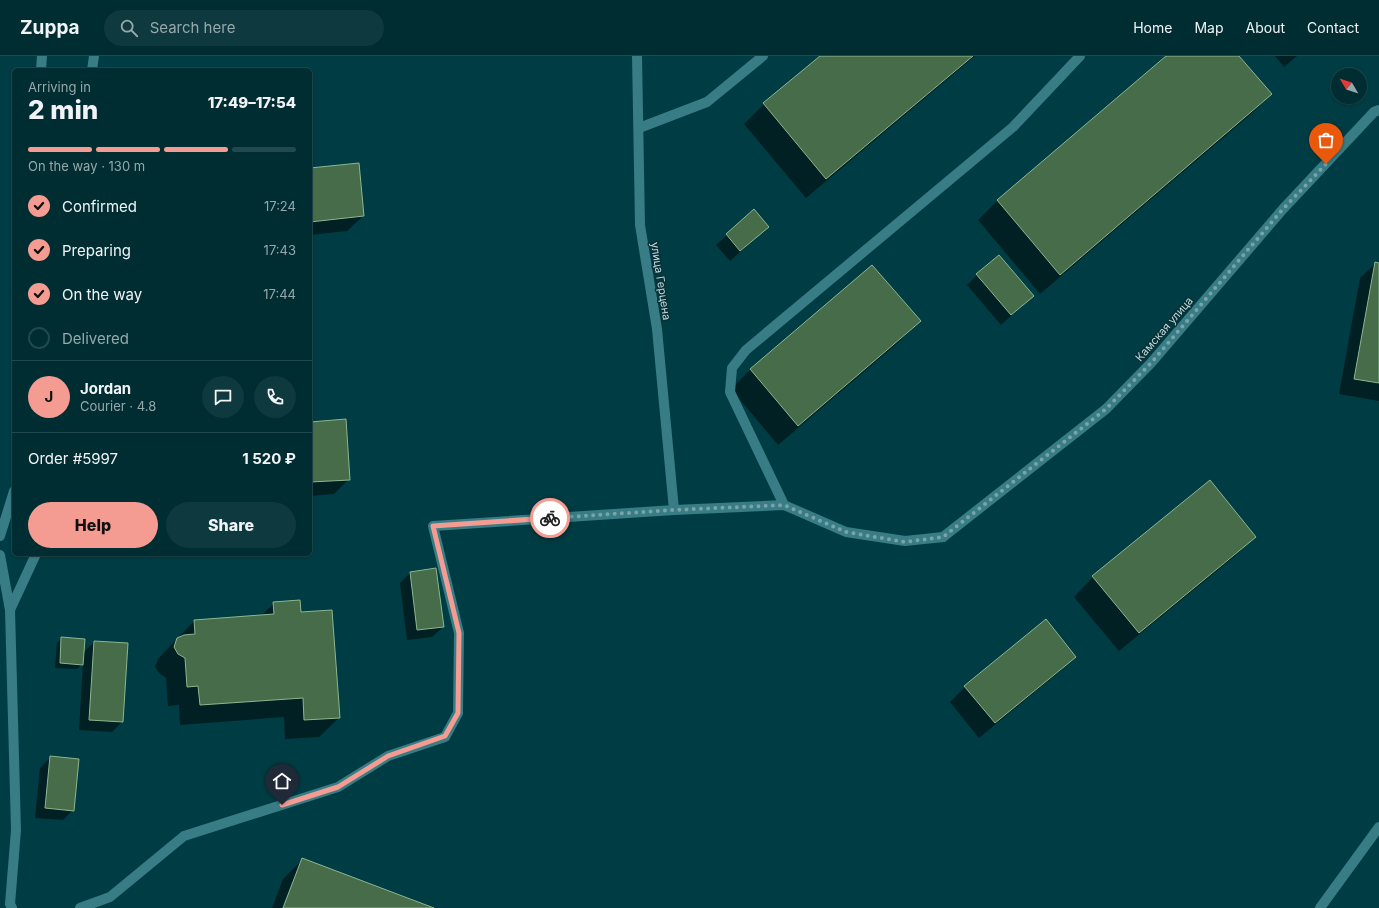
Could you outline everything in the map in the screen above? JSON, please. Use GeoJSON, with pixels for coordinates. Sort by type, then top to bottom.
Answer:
{"type":"FeatureCollection","features":[{"type":"Feature","properties":{"kind":"street"},"geometry":{"type":"LineString","coordinates":[[41,68],[42,56]]}},
{"type":"Feature","properties":{"kind":"street"},"geometry":{"type":"LineString","coordinates":[[92,68],[94,56]]}},
{"type":"Feature","properties":{"kind":"street","name":"улица Герцена"},"geometry":{"type":"LineString","coordinates":[[637,56],[640,225],[657,329],[674,510]]}},
{"type":"Feature","properties":{"kind":"street"},"geometry":{"type":"LineString","coordinates":[[639,128],[708,102],[763,56]]}},
{"type":"Feature","properties":{"kind":"street"},"geometry":{"type":"LineString","coordinates":[[80,908],[110,897],[184,836],[338,787],[388,756],[445,736],[458,713],[459,633],[433,526],[674,510],[784,505],[730,392],[732,368],[752,345],[1013,127],[1080,56]]}},
{"type":"Feature","properties":{"kind":"street","name":"Камская улица"},"geometry":{"type":"LineString","coordinates":[[784,505],[846,532],[905,542],[943,537],[1106,409],[1151,363],[1283,209],[1374,112],[1379,110]]}},
{"type":"Feature","properties":{"kind":"street"},"geometry":{"type":"LineString","coordinates":[[0,536],[12,497]]}},
{"type":"Feature","properties":{"kind":"street"},"geometry":{"type":"LineString","coordinates":[[0,555],[10,610],[16,830],[10,904],[12,908]]}},
{"type":"Feature","properties":{"kind":"street"},"geometry":{"type":"LineString","coordinates":[[10,610],[35,556]]}},
{"type":"Feature","properties":{"kind":"street"},"geometry":{"type":"LineString","coordinates":[[1320,908],[1379,827]]}},
{"type":"Feature","properties":{"kind":"building"},"geometry":{"type":"Polygon","coordinates":[[[820,56],[973,56],[826,179],[763,103],[820,56]]]}},
{"type":"Feature","properties":{"kind":"building"},"geometry":{"type":"Polygon","coordinates":[[[1166,56],[1239,56],[1272,94],[1060,275],[997,200],[1166,56]]]}},
{"type":"Feature","properties":{"kind":"building"},"geometry":{"type":"Polygon","coordinates":[[[359,163],[364,216],[312,222],[312,168],[359,163]]]}},
{"type":"Feature","properties":{"kind":"building"},"geometry":{"type":"Polygon","coordinates":[[[754,209],[769,227],[740,251],[726,234],[754,209]]]}},
{"type":"Feature","properties":{"kind":"building"},"geometry":{"type":"Polygon","coordinates":[[[999,255],[1034,296],[1011,315],[976,274],[999,255]]]}},
{"type":"Feature","properties":{"kind":"building"},"geometry":{"type":"Polygon","coordinates":[[[1375,262],[1379,263],[1379,383],[1354,379],[1375,262]]]}},
{"type":"Feature","properties":{"kind":"building"},"geometry":{"type":"Polygon","coordinates":[[[872,265],[921,321],[798,426],[750,369],[872,265]]]}},
{"type":"Feature","properties":{"kind":"building"},"geometry":{"type":"Polygon","coordinates":[[[346,419],[350,480],[312,482],[312,422],[346,419]]]}},
{"type":"Feature","properties":{"kind":"building"},"geometry":{"type":"Polygon","coordinates":[[[1210,480],[1256,537],[1139,633],[1092,576],[1210,480]]]}},
{"type":"Feature","properties":{"kind":"building"},"geometry":{"type":"Polygon","coordinates":[[[436,568],[444,627],[417,630],[410,572],[436,568]]]}},
{"type":"Feature","properties":{"kind":"building"},"geometry":{"type":"Polygon","coordinates":[[[300,600],[301,612],[332,610],[340,718],[304,720],[303,698],[200,705],[198,686],[187,687],[185,658],[178,654],[174,647],[177,638],[184,635],[195,634],[194,620],[274,614],[273,602],[300,600]]]}},
{"type":"Feature","properties":{"kind":"building"},"geometry":{"type":"Polygon","coordinates":[[[1046,619],[1076,657],[995,723],[964,686],[1046,619]]]}},
{"type":"Feature","properties":{"kind":"building"},"geometry":{"type":"Polygon","coordinates":[[[61,637],[85,639],[83,665],[60,663],[61,637]]]}},
{"type":"Feature","properties":{"kind":"building"},"geometry":{"type":"Polygon","coordinates":[[[94,641],[128,643],[123,722],[89,720],[94,641]]]}},
{"type":"Feature","properties":{"kind":"building"},"geometry":{"type":"Polygon","coordinates":[[[50,756],[79,759],[74,811],[45,808],[50,756]]]}},
{"type":"Feature","properties":{"kind":"building"},"geometry":{"type":"Polygon","coordinates":[[[302,858],[434,908],[283,908],[302,858]]]}},
{"type":"Feature","properties":{"kind":"way so far"},"geometry":{"type":"LineString","coordinates":[[550,518],[784,505],[846,532],[905,542],[943,537],[1106,409],[1151,363],[1283,209],[1326,164]]}},
{"type":"Feature","properties":{"kind":"route"},"geometry":{"type":"LineString","coordinates":[[282,805],[338,787],[388,756],[445,736],[458,713],[459,633],[433,526],[550,518]]}}]}
